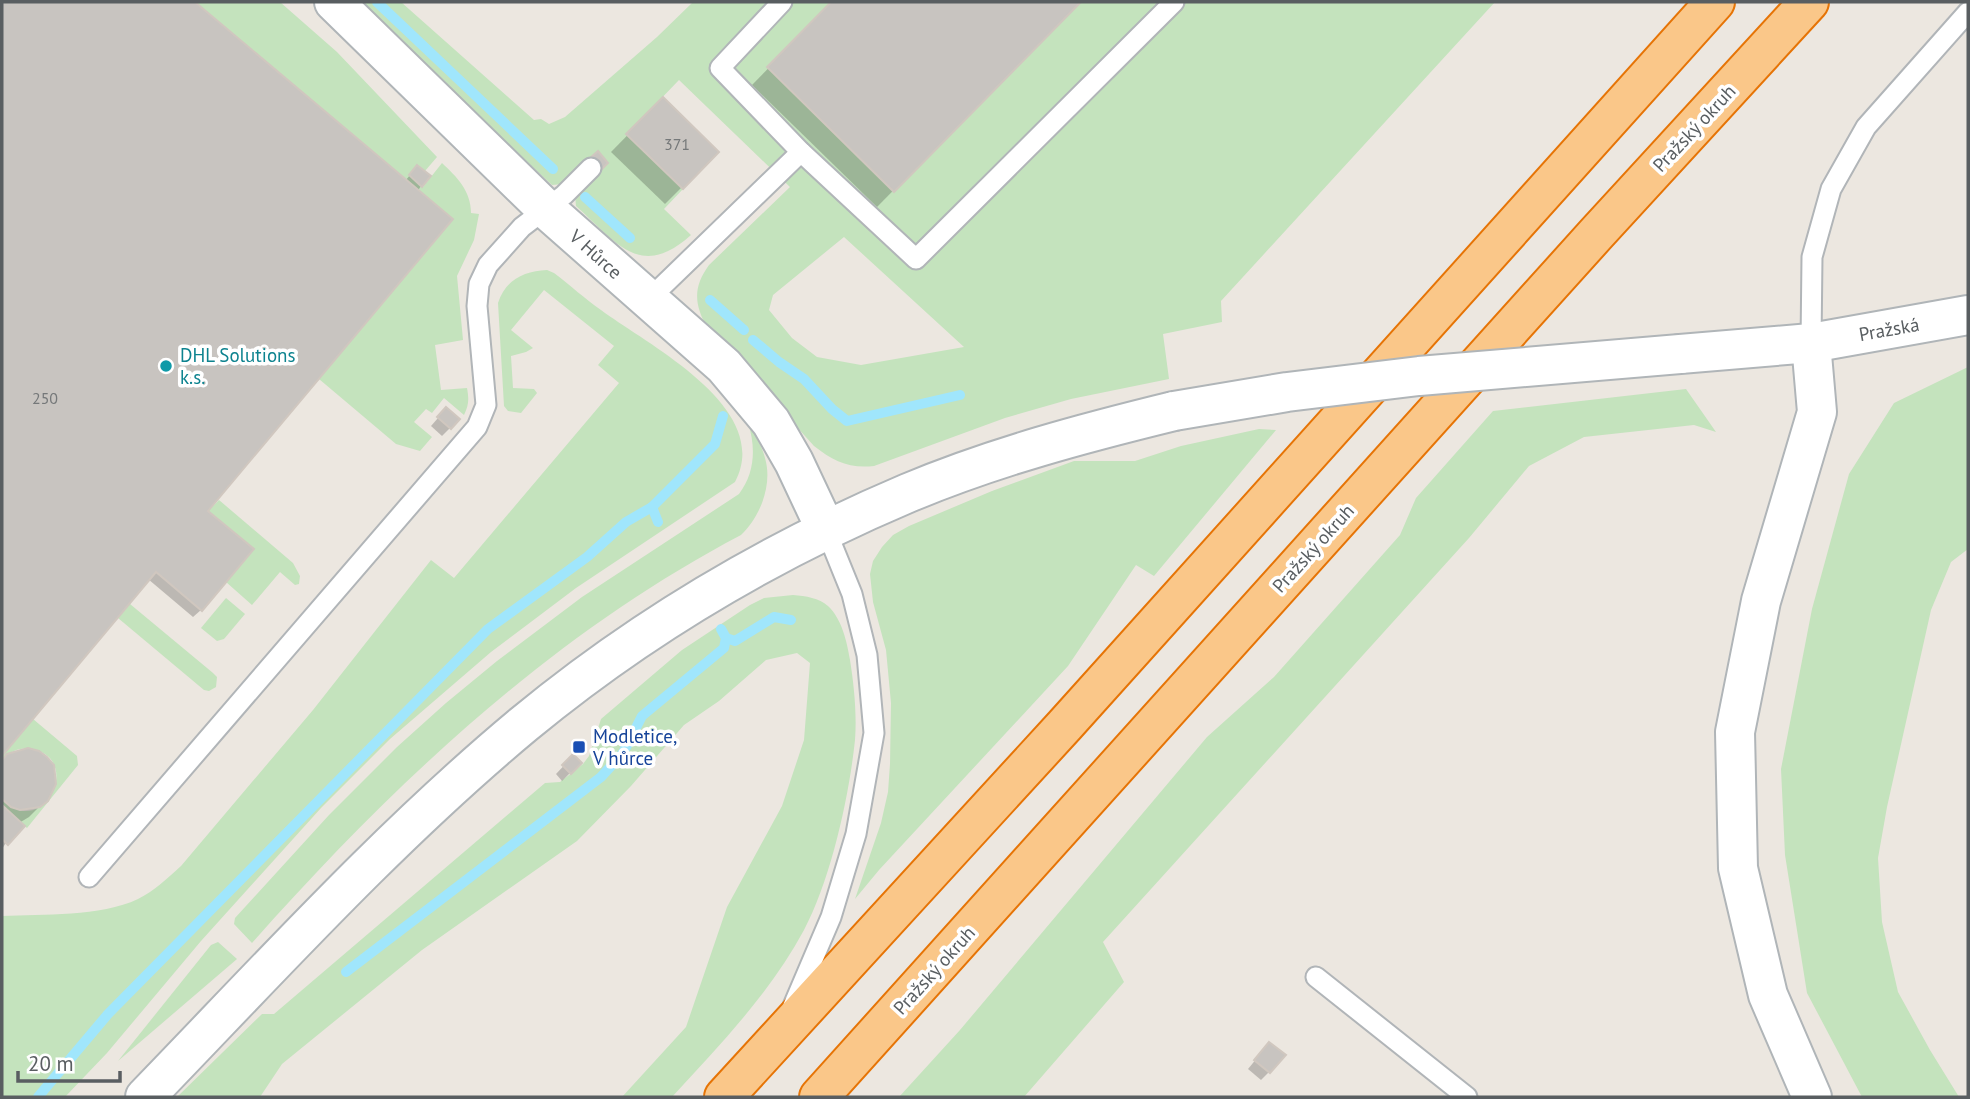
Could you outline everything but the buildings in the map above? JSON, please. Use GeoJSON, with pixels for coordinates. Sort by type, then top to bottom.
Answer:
{"type":"FeatureCollection","features":[{"type":"Feature","properties":{"kind":"highway"},"geometry":{"type":"LineString","coordinates":[[724,1097],[1083,705],[1714,2]]}},
{"type":"Feature","properties":{"kind":"highway","name":"Pražský okruh"},"geometry":{"type":"LineString","coordinates":[[819,1097],[1809,2]]}},
{"type":"Feature","properties":{"kind":"main road","name":"V Hůrce"},"geometry":{"type":"LineString","coordinates":[[334,2],[547,210],[724,366],[771,422],[794,462],[826,530]]}},
{"type":"Feature","properties":{"kind":"main road","name":"Pražská"},"geometry":{"type":"LineString","coordinates":[[145,1097],[406,830],[465,774],[526,722],[657,627],[739,577],[826,530],[911,492],[1052,443],[1174,411],[1287,392],[1392,379],[1811,342],[1968,315]]}},
{"type":"Feature","properties":{"kind":"main road"},"geometry":{"type":"LineString","coordinates":[[1811,342],[1816,412],[1761,601],[1735,732],[1738,868],[1768,995],[1812,1097]]}},
{"type":"Feature","properties":{"kind":"lane"},"geometry":{"type":"LineString","coordinates":[[782,2],[720,68],[801,152],[916,258],[1174,2]]}},
{"type":"Feature","properties":{"kind":"lane"},"geometry":{"type":"LineString","coordinates":[[1811,342],[1812,257],[1831,189],[1866,127],[1968,12]]}},
{"type":"Feature","properties":{"kind":"lane"},"geometry":{"type":"LineString","coordinates":[[648,300],[801,152]]}},
{"type":"Feature","properties":{"kind":"lane"},"geometry":{"type":"LineString","coordinates":[[89,877],[477,427],[486,405],[477,306],[478,284],[488,265],[522,227],[547,210],[592,168]]}},
{"type":"Feature","properties":{"kind":"lane"},"geometry":{"type":"LineString","coordinates":[[782,1032],[831,917],[856,834],[874,733],[864,643],[852,594],[826,530]]}},
{"type":"Feature","properties":{"kind":"lane"},"geometry":{"type":"LineString","coordinates":[[1316,977],[1468,1097]]}},
{"type":"Feature","properties":{"kind":"green space"},"geometry":{"type":"Polygon","coordinates":[[[195,2],[280,2],[337,52],[437,157],[425,171],[417,165],[409,175],[423,187],[442,163],[466,191],[471,213],[479,214],[474,240],[457,276],[463,340],[435,345],[441,390],[467,388],[468,405],[464,415],[444,398],[432,413],[426,409],[414,422],[432,437],[420,451],[396,444],[319,379],[453,219],[195,2]]]}},
{"type":"Feature","properties":{"kind":"green space"},"geometry":{"type":"Polygon","coordinates":[[[365,2],[401,2],[534,120],[541,119],[549,124],[565,117],[693,2],[1495,2],[1221,301],[1222,322],[1163,334],[1169,379],[1071,399],[1005,418],[865,467],[842,463],[814,446],[707,327],[703,319],[697,296],[700,281],[709,265],[790,187],[679,80],[627,134],[683,189],[664,209],[691,235],[657,255],[643,256],[617,243],[576,206],[575,195],[608,163],[598,152],[563,184],[552,185],[359,6],[365,2]],[[844,237],[773,295],[769,310],[792,338],[817,357],[861,365],[964,347],[844,237]]]}},
{"type":"Feature","properties":{"kind":"green space"},"geometry":{"type":"Polygon","coordinates":[[[547,270],[674,360],[722,404],[737,429],[742,455],[735,482],[576,588],[491,652],[390,739],[321,808],[201,941],[107,1053],[65,1097],[2,1097],[2,916],[71,914],[106,909],[138,899],[166,880],[181,866],[313,710],[431,560],[454,578],[619,383],[598,365],[614,346],[544,290],[511,330],[533,348],[511,356],[513,388],[534,389],[537,393],[521,413],[508,411],[504,406],[498,303],[505,288],[516,278],[547,270]]]}},
{"type":"Feature","properties":{"kind":"green space"},"geometry":{"type":"Polygon","coordinates":[[[1968,367],[1968,549],[1951,562],[1931,610],[1878,858],[1882,922],[1898,992],[1959,1097],[1862,1097],[1807,993],[1785,855],[1781,769],[1812,609],[1849,474],[1894,403],[1968,367]]]}},
{"type":"Feature","properties":{"kind":"green space"},"geometry":{"type":"Polygon","coordinates":[[[1686,389],[1716,432],[1694,425],[1584,437],[1529,466],[1469,538],[1103,942],[1124,982],[1024,1097],[899,1097],[960,1030],[1207,737],[1274,677],[1400,535],[1416,498],[1493,411],[1686,389]]]}},
{"type":"Feature","properties":{"kind":"green space"},"geometry":{"type":"Polygon","coordinates":[[[748,423],[764,454],[767,479],[763,500],[748,528],[741,535],[671,575],[604,619],[540,666],[478,717],[361,826],[252,943],[234,924],[235,918],[329,815],[397,747],[497,661],[582,597],[739,494],[751,469],[753,450],[748,423]]]}},
{"type":"Feature","properties":{"kind":"green space"},"geometry":{"type":"Polygon","coordinates":[[[1259,429],[1276,430],[1154,576],[1136,565],[1068,666],[855,899],[881,823],[888,792],[891,703],[886,650],[873,602],[870,574],[873,561],[882,547],[893,535],[909,526],[992,491],[1074,461],[1135,461],[1181,446],[1259,429]]]}},
{"type":"Feature","properties":{"kind":"green space"},"geometry":{"type":"Polygon","coordinates":[[[219,500],[293,563],[300,576],[299,584],[295,585],[280,572],[252,605],[226,582],[253,549],[208,511],[219,500]]]}},
{"type":"Feature","properties":{"kind":"green space"},"geometry":{"type":"Polygon","coordinates":[[[793,595],[821,601],[833,611],[849,653],[855,700],[855,740],[837,837],[814,910],[791,953],[743,1018],[672,1097],[622,1097],[686,1027],[727,907],[782,806],[804,740],[810,663],[797,653],[766,660],[719,701],[684,725],[631,786],[577,841],[422,950],[282,1064],[260,1097],[177,1097],[262,1014],[274,1014],[545,783],[560,782],[583,764],[589,756],[601,719],[682,650],[764,598],[793,595]]]}},
{"type":"Feature","properties":{"kind":"green space"},"geometry":{"type":"Polygon","coordinates":[[[226,598],[245,614],[224,639],[217,641],[201,628],[226,598]]]}},
{"type":"Feature","properties":{"kind":"green space"},"geometry":{"type":"Polygon","coordinates":[[[130,604],[213,673],[217,677],[216,687],[209,691],[204,690],[118,618],[130,604]]]}},
{"type":"Feature","properties":{"kind":"green space"},"geometry":{"type":"Polygon","coordinates":[[[33,719],[77,756],[78,765],[27,828],[2,805],[2,799],[17,810],[32,810],[44,804],[52,793],[56,780],[55,766],[47,755],[31,749],[15,751],[2,760],[2,756],[33,719]]]}},
{"type":"Feature","properties":{"kind":"green space"},"geometry":{"type":"Polygon","coordinates":[[[218,942],[237,959],[118,1061],[211,945],[218,942]]]}},
{"type":"Feature","properties":{"kind":"waterway"},"geometry":{"type":"LineString","coordinates":[[377,2],[553,169]]}},
{"type":"Feature","properties":{"kind":"waterway"},"geometry":{"type":"LineString","coordinates":[[585,197],[630,238]]}},
{"type":"Feature","properties":{"kind":"waterway"},"geometry":{"type":"LineString","coordinates":[[710,300],[744,330]]}},
{"type":"Feature","properties":{"kind":"waterway"},"geometry":{"type":"LineString","coordinates":[[753,340],[804,379],[847,421],[960,395]]}},
{"type":"Feature","properties":{"kind":"waterway"},"geometry":{"type":"LineString","coordinates":[[658,522],[652,507],[715,444],[723,416]]}},
{"type":"Feature","properties":{"kind":"waterway"},"geometry":{"type":"LineString","coordinates":[[38,1097],[108,1014],[488,629],[587,557],[626,522],[652,507]]}},
{"type":"Feature","properties":{"kind":"waterway"},"geometry":{"type":"LineString","coordinates":[[726,638],[735,641],[774,617],[791,620]]}},
{"type":"Feature","properties":{"kind":"waterway"},"geometry":{"type":"LineString","coordinates":[[346,972],[601,777],[623,753],[642,716],[724,648],[726,638],[721,629]]}},
{"type":"Feature","properties":{"kind":"place","name":"DHL Solutions k.s."},"geometry":{"type":"Point","coordinates":[166,366]}},
{"type":"Feature","properties":{"kind":"place","name":"Modletice, V hůrce"},"geometry":{"type":"Point","coordinates":[579,747]}}]}
